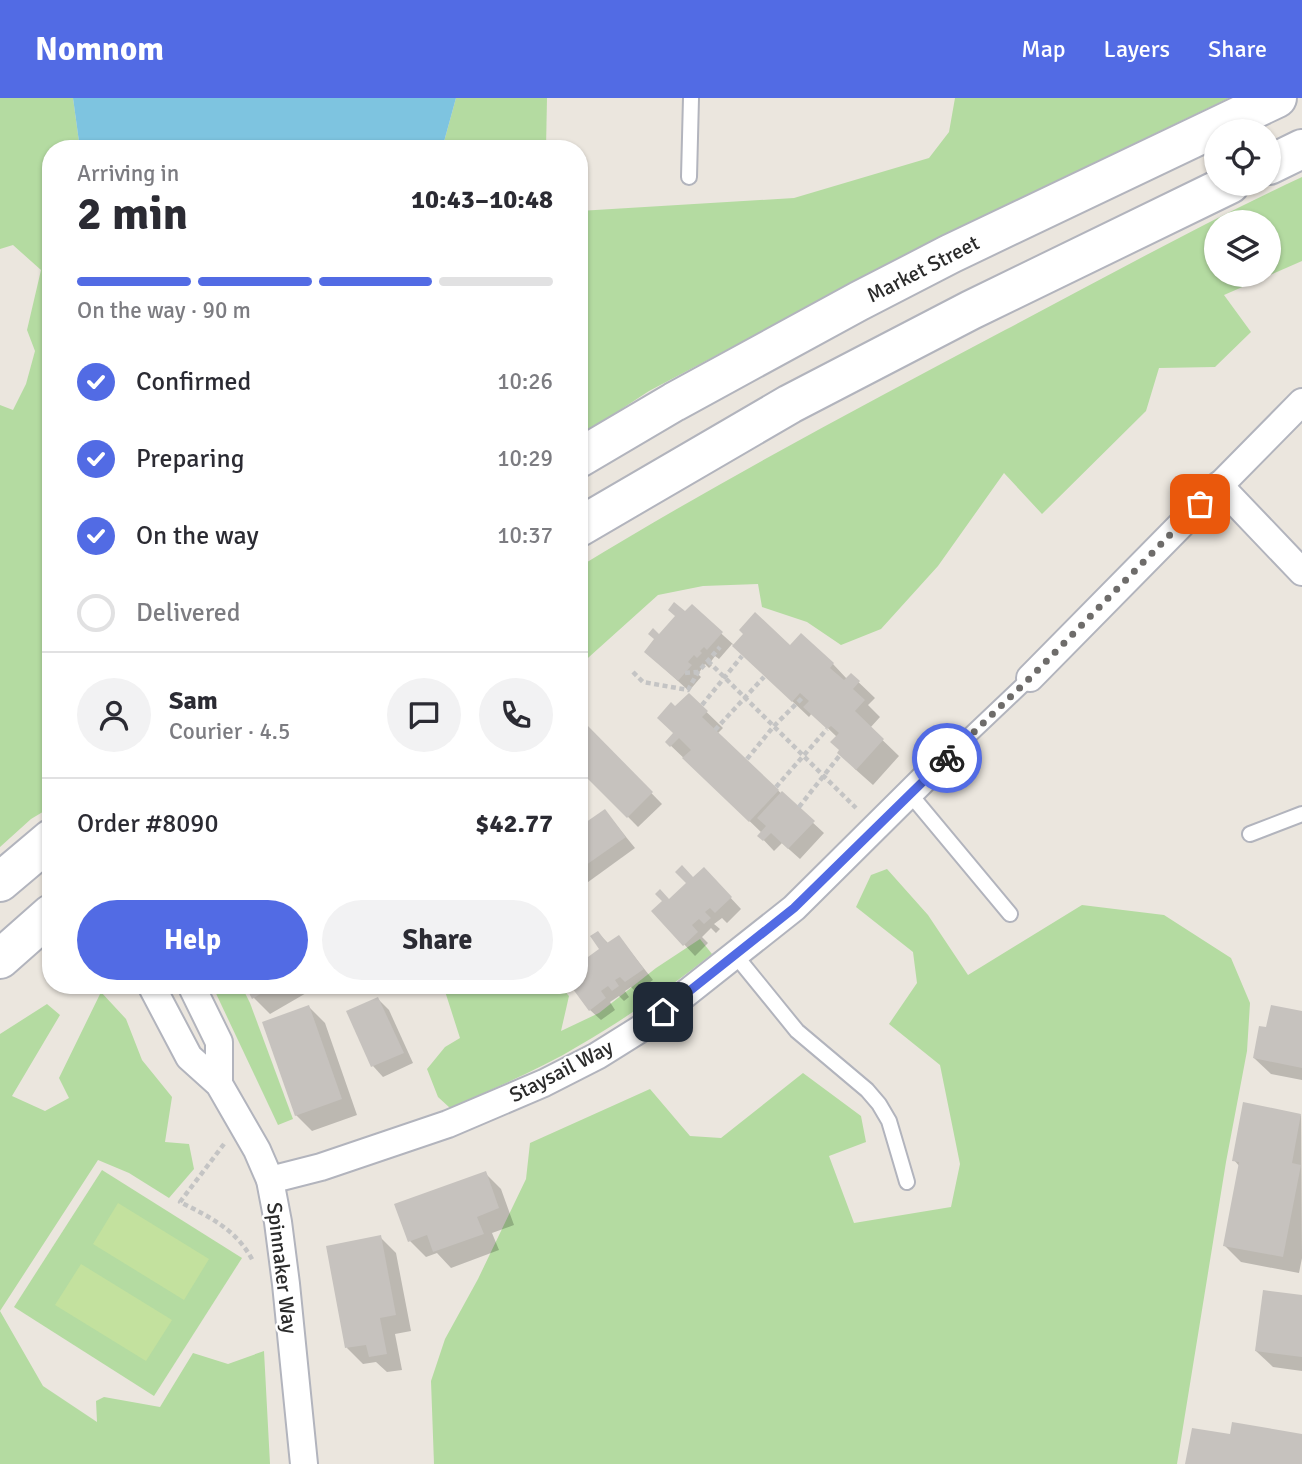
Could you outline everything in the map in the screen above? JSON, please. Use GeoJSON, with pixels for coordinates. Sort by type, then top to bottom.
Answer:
{"type":"FeatureCollection","features":[{"type":"Feature","properties":{"kind":"main road","name":"Market Street"},"geometry":{"type":"LineString","coordinates":[[588,453],[674,402],[870,295],[1277,98]]}},
{"type":"Feature","properties":{"kind":"main road"},"geometry":{"type":"LineString","coordinates":[[1281,159],[1302,149]]}},
{"type":"Feature","properties":{"kind":"main road"},"geometry":{"type":"LineString","coordinates":[[588,522],[790,404],[971,310],[1205,196]]}},
{"type":"Feature","properties":{"kind":"main road"},"geometry":{"type":"LineString","coordinates":[[0,882],[42,847]]}},
{"type":"Feature","properties":{"kind":"main road"},"geometry":{"type":"LineString","coordinates":[[0,959],[42,922]]}},
{"type":"Feature","properties":{"kind":"street"},"geometry":{"type":"LineString","coordinates":[[1030,678],[1302,401]]}},
{"type":"Feature","properties":{"kind":"street"},"geometry":{"type":"LineString","coordinates":[[1219,485],[1302,572]]}},
{"type":"Feature","properties":{"kind":"street","name":"Staysail Way"},"geometry":{"type":"LineString","coordinates":[[270,1180],[321,1167],[448,1124],[544,1083],[597,1056],[645,1026],[794,908],[932,771]]}},
{"type":"Feature","properties":{"kind":"street","name":"Spinnaker Way"},"geometry":{"type":"LineString","coordinates":[[156,994],[189,1057],[219,1084],[257,1150],[270,1180],[286,1284],[304,1464]]}},
{"type":"Feature","properties":{"kind":"street","name":"Spinnaker Way"},"geometry":{"type":"LineString","coordinates":[[195,994],[219,1042],[219,1084]]}},
{"type":"Feature","properties":{"kind":"lane"},"geometry":{"type":"LineString","coordinates":[[689,177],[691,98]]}},
{"type":"Feature","properties":{"kind":"lane"},"geometry":{"type":"LineString","coordinates":[[932,771],[1030,678]]}},
{"type":"Feature","properties":{"kind":"lane"},"geometry":{"type":"LineString","coordinates":[[910,794],[1010,914]]}},
{"type":"Feature","properties":{"kind":"lane"},"geometry":{"type":"LineString","coordinates":[[1250,834],[1302,814]]}},
{"type":"Feature","properties":{"kind":"lane"},"geometry":{"type":"LineString","coordinates":[[736,956],[797,1031],[867,1090],[879,1104],[889,1121],[907,1182]]}},
{"type":"Feature","properties":{"kind":"path"},"geometry":{"type":"LineString","coordinates":[[633,672],[643,682],[688,690],[698,672],[720,647]]}},
{"type":"Feature","properties":{"kind":"path"},"geometry":{"type":"LineString","coordinates":[[702,705],[742,656]]}},
{"type":"Feature","properties":{"kind":"path"},"geometry":{"type":"LineString","coordinates":[[708,661],[859,810]]}},
{"type":"Feature","properties":{"kind":"path"},"geometry":{"type":"LineString","coordinates":[[685,673],[698,672]]}},
{"type":"Feature","properties":{"kind":"path"},"geometry":{"type":"LineString","coordinates":[[715,730],[764,677]]}},
{"type":"Feature","properties":{"kind":"path"},"geometry":{"type":"LineString","coordinates":[[747,759],[774,726],[804,696]]}},
{"type":"Feature","properties":{"kind":"path"},"geometry":{"type":"LineString","coordinates":[[776,787],[827,729]]}},
{"type":"Feature","properties":{"kind":"path"},"geometry":{"type":"LineString","coordinates":[[799,807],[839,755]]}},
{"type":"Feature","properties":{"kind":"path"},"geometry":{"type":"LineString","coordinates":[[231,1135],[180,1202],[229,1229],[245,1245],[255,1265]]}},
{"type":"Feature","properties":{"kind":"green space"},"geometry":{"type":"Polygon","coordinates":[[[0,98],[73,98],[79,140],[42,140],[42,812],[0,847],[0,405],[13,410],[26,384],[35,351],[27,330],[41,270],[13,245],[0,249],[0,98]]]}},
{"type":"Feature","properties":{"kind":"green space"},"geometry":{"type":"Polygon","coordinates":[[[456,98],[547,98],[546,140],[444,140],[456,98]]]}},
{"type":"Feature","properties":{"kind":"green space"},"geometry":{"type":"Polygon","coordinates":[[[955,98],[1229,98],[950,232],[649,391],[588,431],[588,210],[794,198],[929,158],[949,132],[955,98]]]}},
{"type":"Feature","properties":{"kind":"green space"},"geometry":{"type":"Polygon","coordinates":[[[1302,177],[1302,261],[1281,270],[1281,210],[1235,210],[1262,196],[1281,196],[1281,187],[1302,177]]]}},
{"type":"Feature","properties":{"kind":"green space"},"geometry":{"type":"Polygon","coordinates":[[[1204,226],[1204,287],[1242,287],[1224,295],[1251,332],[1215,367],[1159,368],[1146,411],[1042,514],[1004,473],[938,566],[881,629],[841,645],[807,622],[762,607],[758,584],[703,586],[658,595],[588,658],[588,562],[844,416],[1204,226]]]}},
{"type":"Feature","properties":{"kind":"green space"},"geometry":{"type":"Polygon","coordinates":[[[887,869],[928,915],[968,975],[1082,905],[1164,915],[1231,958],[1250,1003],[1247,1051],[1226,1162],[1177,1464],[434,1464],[431,1381],[445,1339],[478,1279],[526,1179],[530,1143],[650,1089],[690,1136],[721,1138],[803,1073],[861,1116],[866,1142],[829,1156],[854,1223],[951,1207],[960,1164],[940,1065],[889,1024],[917,983],[913,952],[856,907],[871,875],[887,869]]]}},
{"type":"Feature","properties":{"kind":"green space"},"geometry":{"type":"Polygon","coordinates":[[[700,939],[712,954],[648,1002],[597,1035],[532,1071],[450,1108],[438,1097],[427,1069],[445,1047],[460,1038],[446,994],[567,994],[569,996],[561,1031],[599,1013],[656,968],[700,939]]]}},
{"type":"Feature","properties":{"kind":"green space"},"geometry":{"type":"Polygon","coordinates":[[[100,994],[103,994],[126,1019],[142,1060],[172,1097],[165,1142],[189,1144],[194,1169],[169,1198],[129,1173],[98,1160],[0,1311],[0,1034],[47,1004],[60,1015],[12,1096],[45,1111],[69,1098],[59,1078],[100,994]]]}},
{"type":"Feature","properties":{"kind":"green space"},"geometry":{"type":"Polygon","coordinates":[[[216,994],[246,994],[250,1003],[293,1119],[278,1125],[216,994]]]}},
{"type":"Feature","properties":{"kind":"green space"},"geometry":{"type":"Polygon","coordinates":[[[102,1170],[242,1258],[154,1396],[14,1307],[102,1170]]]}},
{"type":"Feature","properties":{"kind":"green space"},"geometry":{"type":"Polygon","coordinates":[[[118,1203],[209,1259],[184,1300],[93,1244],[118,1203]]]}},
{"type":"Feature","properties":{"kind":"green space"},"geometry":{"type":"Polygon","coordinates":[[[81,1264],[172,1320],[146,1361],[55,1305],[81,1264]]]}},
{"type":"Feature","properties":{"kind":"green space"},"geometry":{"type":"Polygon","coordinates":[[[0,1311],[43,1386],[97,1422],[96,1401],[104,1397],[160,1407],[193,1353],[228,1364],[264,1351],[270,1464],[0,1464],[0,1311]]]}},
{"type":"Feature","properties":{"kind":"water"},"geometry":{"type":"Polygon","coordinates":[[[73,98],[456,98],[444,140],[79,140],[73,98]]]}},
{"type":"Feature","properties":{"kind":"building"},"geometry":{"type":"Polygon","coordinates":[[[674,602],[685,611],[692,604],[723,632],[707,650],[704,647],[700,651],[702,653],[697,658],[694,655],[688,662],[692,665],[678,681],[644,652],[654,639],[648,634],[653,628],[659,634],[675,616],[668,610],[674,602]]]}},
{"type":"Feature","properties":{"kind":"building"},"geometry":{"type":"Polygon","coordinates":[[[755,612],[790,645],[801,633],[834,663],[830,668],[844,680],[851,673],[860,681],[853,689],[865,700],[855,711],[884,739],[856,770],[837,753],[839,750],[830,742],[839,733],[831,726],[827,729],[803,707],[809,701],[800,693],[792,702],[732,646],[743,634],[739,630],[755,612]]]}},
{"type":"Feature","properties":{"kind":"building"},"geometry":{"type":"Polygon","coordinates":[[[689,693],[708,711],[702,717],[779,790],[749,822],[682,758],[691,750],[679,738],[670,747],[665,742],[673,733],[657,718],[671,702],[675,706],[689,693]]]}},
{"type":"Feature","properties":{"kind":"building"},"geometry":{"type":"Polygon","coordinates":[[[588,726],[653,792],[627,818],[588,779],[588,726]]]}},
{"type":"Feature","properties":{"kind":"building"},"geometry":{"type":"Polygon","coordinates":[[[782,791],[815,821],[788,849],[771,833],[763,841],[757,836],[766,826],[757,818],[782,791]]]}},
{"type":"Feature","properties":{"kind":"building"},"geometry":{"type":"Polygon","coordinates":[[[605,809],[626,837],[588,864],[588,821],[605,809]]]}},
{"type":"Feature","properties":{"kind":"building"},"geometry":{"type":"Polygon","coordinates":[[[682,865],[693,877],[704,867],[732,897],[715,913],[710,908],[705,912],[711,918],[704,924],[699,919],[692,925],[698,932],[683,946],[651,911],[662,901],[655,894],[660,889],[669,899],[686,883],[675,872],[682,865]]]}},
{"type":"Feature","properties":{"kind":"building"},"geometry":{"type":"Polygon","coordinates":[[[598,931],[607,943],[619,935],[644,969],[625,982],[620,977],[615,980],[619,986],[612,991],[608,986],[601,991],[606,998],[589,1011],[577,994],[588,994],[588,957],[599,949],[590,936],[598,931]]]}},
{"type":"Feature","properties":{"kind":"building"},"geometry":{"type":"Polygon","coordinates":[[[378,997],[404,1053],[371,1067],[346,1011],[378,997]]]}},
{"type":"Feature","properties":{"kind":"building"},"geometry":{"type":"Polygon","coordinates":[[[309,1005],[342,1099],[295,1116],[262,1022],[309,1005]]]}},
{"type":"Feature","properties":{"kind":"building"},"geometry":{"type":"Polygon","coordinates":[[[1271,1005],[1302,1011],[1302,1068],[1253,1058],[1259,1026],[1266,1027],[1271,1005]]]}},
{"type":"Feature","properties":{"kind":"building"},"geometry":{"type":"Polygon","coordinates":[[[1243,1102],[1301,1114],[1292,1163],[1301,1165],[1283,1257],[1223,1246],[1239,1162],[1232,1161],[1243,1102]]]}},
{"type":"Feature","properties":{"kind":"building"},"geometry":{"type":"Polygon","coordinates":[[[486,1171],[499,1208],[477,1217],[484,1234],[433,1252],[427,1235],[408,1242],[394,1204],[486,1171]]]}},
{"type":"Feature","properties":{"kind":"building"},"geometry":{"type":"Polygon","coordinates":[[[381,1235],[396,1315],[380,1318],[387,1354],[369,1357],[366,1345],[345,1348],[326,1246],[381,1235]]]}},
{"type":"Feature","properties":{"kind":"building"},"geometry":{"type":"Polygon","coordinates":[[[1263,1290],[1302,1295],[1302,1357],[1255,1351],[1263,1290]]]}},
{"type":"Feature","properties":{"kind":"building"},"geometry":{"type":"Polygon","coordinates":[[[1232,1422],[1302,1434],[1302,1464],[1185,1464],[1192,1428],[1230,1434],[1232,1422]]]}},
{"type":"Feature","properties":{"kind":"way so far"},"geometry":{"type":"LineString","coordinates":[[947,758],[1030,678],[1200,504]]}},
{"type":"Feature","properties":{"kind":"route"},"geometry":{"type":"LineString","coordinates":[[663,1012],[794,908],[947,758]]}}]}
